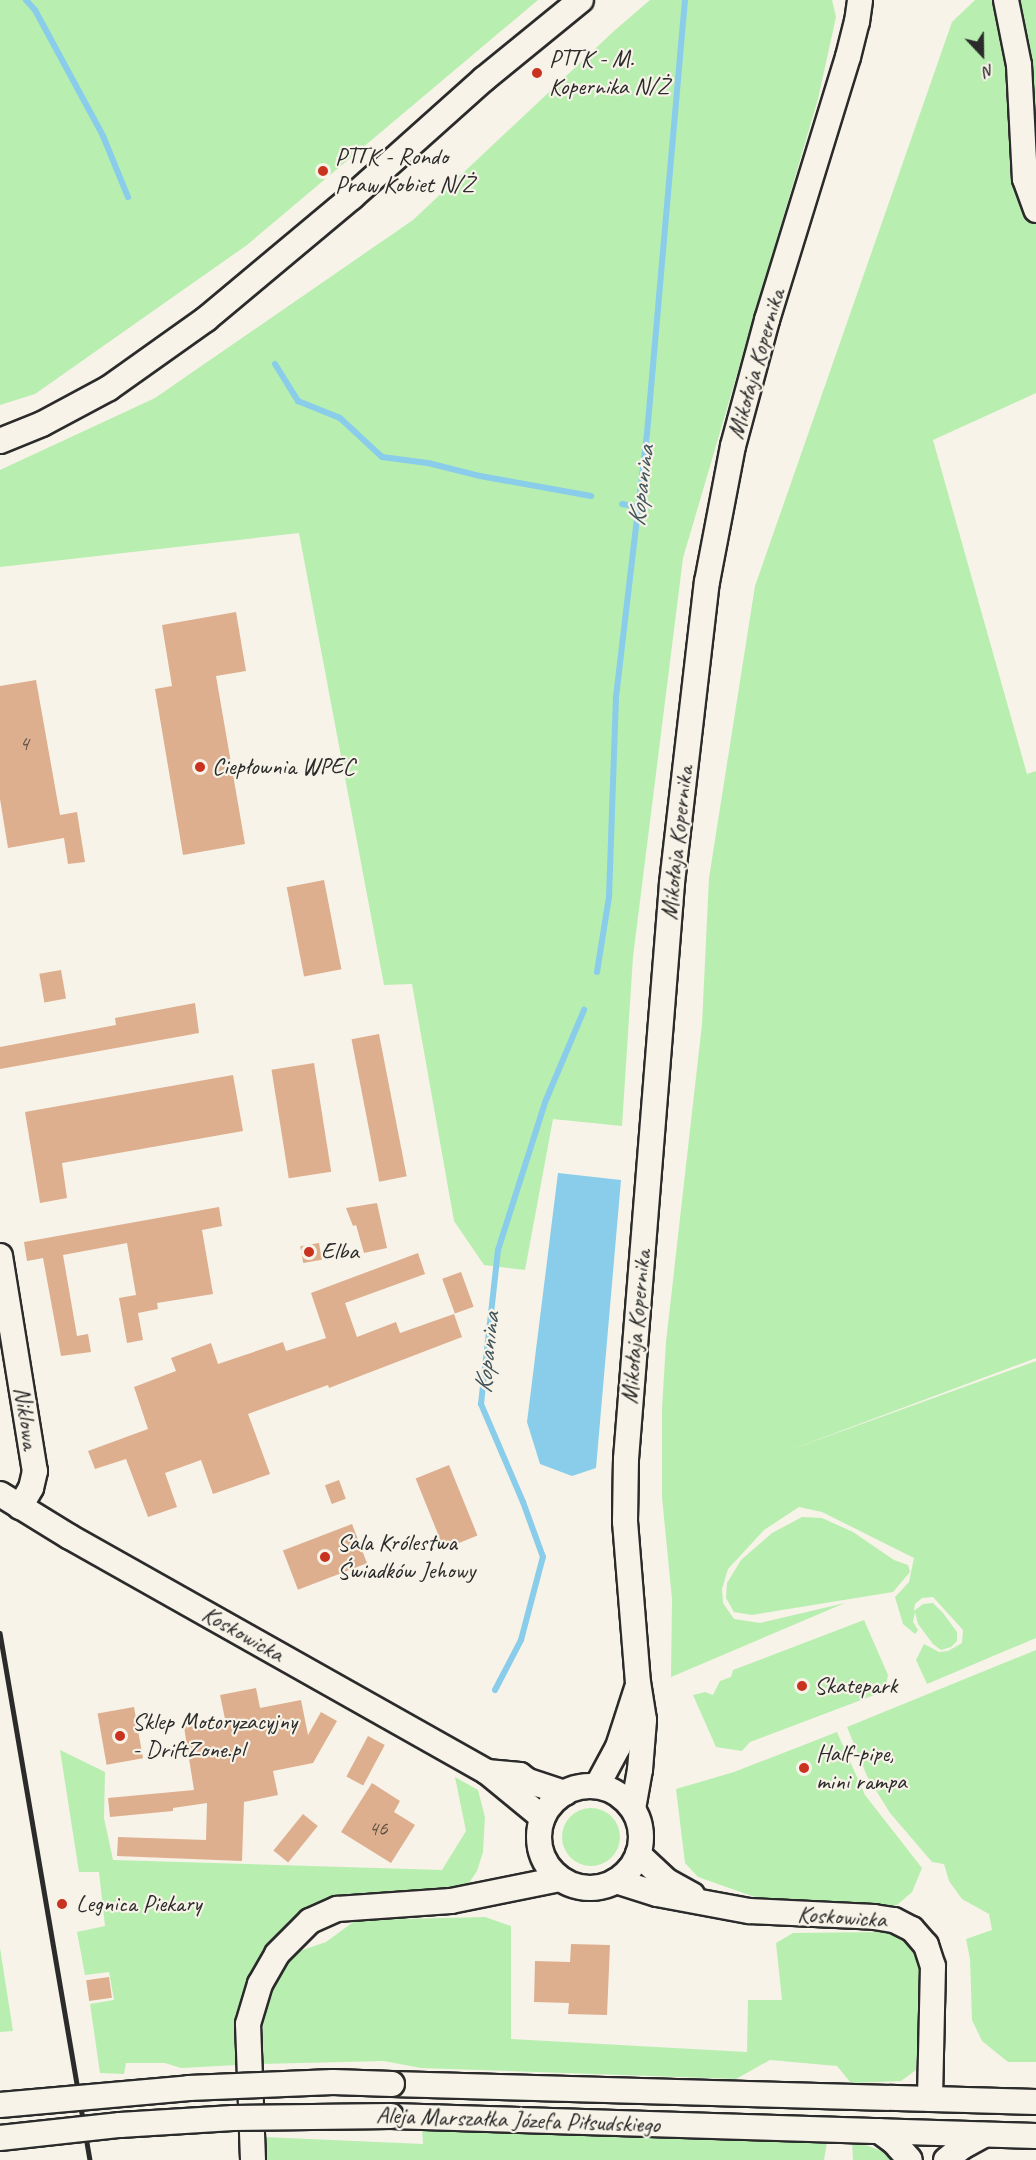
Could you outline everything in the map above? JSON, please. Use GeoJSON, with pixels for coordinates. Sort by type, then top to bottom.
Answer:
{"type":"FeatureCollection","features":[{"type":"Feature","properties":{"kind":"street"},"geometry":{"type":"LineString","coordinates":[[0,441],[42,423],[109,388],[206,319],[352,197],[483,79],[581,0]]}},
{"type":"Feature","properties":{"kind":"street","name":"Mikołaja Kopernika"},"geometry":{"type":"LineString","coordinates":[[633,1809],[640,1770],[644,1720],[638,1683],[625,1522],[626,1459],[670,906],[707,582],[736,435],[767,320],[858,11],[876,0]]}},
{"type":"Feature","properties":{"kind":"street"},"geometry":{"type":"LineString","coordinates":[[1004,2],[1019,65],[1025,179],[1036,210]]}},
{"type":"Feature","properties":{"kind":"street","name":"Niklowa"},"geometry":{"type":"LineString","coordinates":[[0,1256],[35,1471],[31,1488],[20,1507]]}},
{"type":"Feature","properties":{"kind":"street","name":"Koskowicka"},"geometry":{"type":"LineString","coordinates":[[0,1494],[487,1772],[543,1818]]}},
{"type":"Feature","properties":{"kind":"street","name":"Mikołaja Kopernika"},"geometry":{"type":"LineString","coordinates":[[597,1786],[618,1747],[638,1683]]}},
{"type":"Feature","properties":{"kind":"street","name":"Koskowicka"},"geometry":{"type":"LineString","coordinates":[[487,1772],[520,1775],[528,1781],[565,1793]]}},
{"type":"Feature","properties":{"kind":"street"},"geometry":{"type":"LineString","coordinates":[[597,1786],[613,1791],[633,1809],[641,1831],[638,1854],[634,1864],[616,1881],[592,1889],[575,1886],[560,1879],[548,1867],[541,1851],[539,1834],[543,1818],[552,1804],[565,1793],[580,1787],[597,1786]]}},
{"type":"Feature","properties":{"kind":"street"},"geometry":{"type":"LineString","coordinates":[[473,1897],[513,1879],[532,1865],[541,1851]]}},
{"type":"Feature","properties":{"kind":"street","name":"Koskowicka"},"geometry":{"type":"LineString","coordinates":[[638,1854],[667,1881],[702,1900]]}},
{"type":"Feature","properties":{"kind":"street"},"geometry":{"type":"LineString","coordinates":[[253,2160],[248,2024],[260,1984],[277,1954],[310,1921],[337,1909],[473,1897],[560,1879]]}},
{"type":"Feature","properties":{"kind":"street","name":"Koskowicka"},"geometry":{"type":"LineString","coordinates":[[616,1881],[657,1894],[702,1900],[749,1911],[894,1920],[912,1929],[926,1945],[933,1966],[930,2099]]}},
{"type":"Feature","properties":{"kind":"street","name":"Aleja Marszałka Józefa Piłsudskiego"},"geometry":{"type":"LineString","coordinates":[[0,2105],[200,2088],[333,2082],[1036,2102]]}},
{"type":"Feature","properties":{"kind":"street","name":"Aleja Marszałka Józefa Piłsudskiego"},"geometry":{"type":"LineString","coordinates":[[0,2138],[120,2125],[233,2118],[391,2116],[1036,2136]]}},
{"type":"Feature","properties":{"kind":"street"},"geometry":{"type":"LineString","coordinates":[[879,2131],[893,2141],[910,2160]]}},
{"type":"Feature","properties":{"kind":"street"},"geometry":{"type":"LineString","coordinates":[[946,2160],[984,2135]]}},
{"type":"Feature","properties":{"kind":"green space"},"geometry":{"type":"Polygon","coordinates":[[[0,0],[538,0],[247,245],[35,394],[0,405],[0,0]]]}},
{"type":"Feature","properties":{"kind":"green space"},"geometry":{"type":"Polygon","coordinates":[[[650,0],[832,0],[836,17],[818,99],[683,558],[633,957],[622,1126],[553,1119],[525,1270],[484,1265],[454,1221],[412,984],[384,985],[299,533],[0,567],[0,470],[155,398],[413,220],[650,0]]]}},
{"type":"Feature","properties":{"kind":"green space"},"geometry":{"type":"Polygon","coordinates":[[[975,0],[1036,0],[1036,393],[933,440],[1027,774],[1036,771],[1036,1358],[787,1451],[1036,1361],[1036,1638],[927,1684],[916,1660],[924,1644],[939,1652],[948,1651],[962,1643],[963,1630],[933,1597],[922,1598],[915,1604],[914,1611],[923,1604],[933,1603],[957,1632],[957,1641],[951,1647],[941,1650],[933,1644],[918,1624],[915,1612],[913,1622],[918,1630],[915,1634],[903,1624],[895,1597],[909,1582],[914,1558],[822,1512],[799,1507],[764,1530],[728,1569],[722,1589],[723,1603],[734,1619],[760,1623],[845,1603],[671,1677],[672,1599],[662,1497],[662,1409],[666,1342],[702,1024],[709,878],[755,586],[952,22],[975,0]]]}},
{"type":"Feature","properties":{"kind":"green space"},"geometry":{"type":"Polygon","coordinates":[[[802,1517],[822,1518],[853,1532],[894,1560],[908,1565],[910,1572],[893,1592],[752,1615],[734,1612],[726,1598],[727,1583],[741,1560],[772,1533],[802,1517]]]}},
{"type":"Feature","properties":{"kind":"green space","name":"Skatepark"},"geometry":{"type":"Polygon","coordinates":[[[864,1620],[888,1675],[885,1691],[750,1742],[742,1751],[716,1747],[693,1695],[705,1692],[713,1695],[720,1681],[731,1677],[733,1670],[864,1620]]]}},
{"type":"Feature","properties":{"kind":"green space"},"geometry":{"type":"Polygon","coordinates":[[[1036,1650],[1036,2062],[1008,2062],[982,2041],[972,2020],[970,1959],[966,1939],[992,1930],[989,1914],[962,1899],[949,1881],[944,1864],[932,1862],[890,1813],[867,1776],[847,1727],[1036,1650]]]}},
{"type":"Feature","properties":{"kind":"green space"},"geometry":{"type":"Polygon","coordinates":[[[837,1732],[865,1795],[922,1868],[912,1892],[897,1905],[883,1906],[766,1901],[698,1877],[685,1863],[676,1789],[734,1772],[837,1732]]]}},
{"type":"Feature","properties":{"kind":"green space"},"geometry":{"type":"Polygon","coordinates":[[[60,1750],[105,1772],[104,1818],[113,1860],[442,1870],[466,1831],[455,1777],[478,1790],[485,1817],[483,1852],[477,1871],[463,1892],[366,1892],[312,1910],[278,1934],[246,1987],[237,2029],[237,2065],[181,2068],[165,2063],[126,2063],[124,2074],[100,2073],[90,2004],[114,2000],[109,1972],[85,1975],[77,1932],[105,1926],[99,1872],[79,1872],[60,1750]]]}},
{"type":"Feature","properties":{"kind":"green space"},"geometry":{"type":"Polygon","coordinates":[[[585,1808],[597,1808],[612,1816],[620,1831],[620,1843],[612,1858],[597,1866],[585,1866],[570,1858],[562,1843],[562,1831],[570,1816],[585,1808]]]}},
{"type":"Feature","properties":{"kind":"green space"},"geometry":{"type":"Polygon","coordinates":[[[485,1917],[511,1926],[511,2039],[747,2052],[748,2000],[782,2000],[776,1943],[793,1933],[884,1932],[903,1936],[919,1963],[921,1986],[916,2070],[901,2081],[851,2083],[837,2066],[770,2060],[736,2079],[421,2068],[384,2061],[259,2064],[265,2007],[287,1963],[300,1951],[326,1942],[356,1920],[485,1917]]]}},
{"type":"Feature","properties":{"kind":"green space"},"geometry":{"type":"Polygon","coordinates":[[[0,1948],[13,2031],[0,2032],[0,1948]]]}},
{"type":"Feature","properties":{"kind":"green space"},"geometry":{"type":"Polygon","coordinates":[[[422,2128],[827,2142],[824,2160],[265,2160],[263,2137],[423,2144],[422,2128]]]}},
{"type":"Feature","properties":{"kind":"green space"},"geometry":{"type":"Polygon","coordinates":[[[852,2140],[893,2155],[898,2160],[853,2160],[852,2140]]]}},
{"type":"Feature","properties":{"kind":"water"},"geometry":{"type":"Polygon","coordinates":[[[558,1173],[621,1180],[596,1468],[572,1476],[540,1464],[527,1422],[558,1173]]]}},
{"type":"Feature","properties":{"kind":"building","name":"Ciepłownia WPEC"},"geometry":{"type":"Polygon","coordinates":[[[236,612],[246,671],[216,676],[245,844],[183,855],[155,689],[172,686],[162,625],[236,612]]]}},
{"type":"Feature","properties":{"kind":"building"},"geometry":{"type":"Polygon","coordinates":[[[36,680],[60,815],[77,812],[85,862],[68,864],[64,838],[8,848],[0,799],[0,686],[36,680]]]}},
{"type":"Feature","properties":{"kind":"building"},"geometry":{"type":"Polygon","coordinates":[[[324,880],[341,969],[304,977],[287,887],[324,880]]]}},
{"type":"Feature","properties":{"kind":"building"},"geometry":{"type":"Polygon","coordinates":[[[61,970],[66,999],[44,1002],[39,974],[61,970]]]}},
{"type":"Feature","properties":{"kind":"building"},"geometry":{"type":"Polygon","coordinates":[[[195,1003],[199,1033],[0,1069],[0,1047],[116,1025],[115,1018],[195,1003]]]}},
{"type":"Feature","properties":{"kind":"building"},"geometry":{"type":"Polygon","coordinates":[[[379,1034],[407,1176],[379,1182],[352,1039],[379,1034]]]}},
{"type":"Feature","properties":{"kind":"building"},"geometry":{"type":"Polygon","coordinates":[[[314,1063],[331,1172],[289,1178],[272,1070],[314,1063]]]}},
{"type":"Feature","properties":{"kind":"building"},"geometry":{"type":"Polygon","coordinates":[[[233,1075],[243,1131],[62,1163],[67,1198],[40,1203],[25,1112],[233,1075]]]}},
{"type":"Feature","properties":{"kind":"building"},"geometry":{"type":"Polygon","coordinates":[[[377,1203],[387,1248],[364,1253],[356,1225],[353,1226],[346,1208],[377,1203]]]}},
{"type":"Feature","properties":{"kind":"building"},"geometry":{"type":"Polygon","coordinates":[[[219,1207],[222,1226],[202,1230],[213,1294],[157,1303],[158,1309],[138,1313],[143,1340],[127,1343],[119,1298],[136,1295],[127,1243],[63,1255],[77,1336],[88,1334],[91,1352],[61,1356],[43,1258],[27,1261],[24,1242],[219,1207]]]}},
{"type":"Feature","properties":{"kind":"building"},"geometry":{"type":"Polygon","coordinates":[[[319,1243],[322,1260],[303,1263],[300,1246],[319,1243]]]}},
{"type":"Feature","properties":{"kind":"building"},"geometry":{"type":"Polygon","coordinates":[[[418,1253],[425,1274],[345,1303],[357,1337],[396,1322],[400,1333],[454,1314],[462,1337],[329,1388],[328,1385],[248,1414],[270,1474],[213,1494],[201,1460],[165,1473],[177,1507],[148,1517],[126,1459],[95,1469],[88,1451],[148,1429],[134,1387],[176,1371],[171,1358],[211,1343],[218,1364],[283,1342],[286,1351],[326,1338],[311,1293],[418,1253]]]}},
{"type":"Feature","properties":{"kind":"building"},"geometry":{"type":"Polygon","coordinates":[[[461,1272],[474,1307],[455,1314],[442,1279],[461,1272]]]}},
{"type":"Feature","properties":{"kind":"building"},"geometry":{"type":"Polygon","coordinates":[[[449,1465],[477,1535],[444,1549],[416,1478],[449,1465]]]}},
{"type":"Feature","properties":{"kind":"building"},"geometry":{"type":"Polygon","coordinates":[[[339,1480],[346,1499],[332,1504],[325,1485],[339,1480]]]}},
{"type":"Feature","properties":{"kind":"building","name":"Sala Królestwa Świadków Jehowy"},"geometry":{"type":"Polygon","coordinates":[[[352,1524],[367,1563],[298,1590],[283,1551],[352,1524]]]}},
{"type":"Feature","properties":{"kind":"building"},"geometry":{"type":"Polygon","coordinates":[[[256,1688],[260,1708],[301,1700],[308,1735],[321,1712],[337,1721],[313,1763],[273,1771],[278,1795],[244,1802],[242,1861],[117,1856],[118,1837],[206,1840],[207,1803],[173,1808],[173,1811],[110,1817],[108,1798],[194,1790],[184,1727],[225,1719],[220,1695],[256,1688]]]}},
{"type":"Feature","properties":{"kind":"building","name":"Sklep Motoryzacyjny - DriftZone.pl"},"geometry":{"type":"Polygon","coordinates":[[[134,1707],[143,1758],[107,1765],[98,1713],[134,1707]]]}},
{"type":"Feature","properties":{"kind":"building"},"geometry":{"type":"Polygon","coordinates":[[[368,1736],[385,1745],[363,1786],[346,1777],[368,1736]]]}},
{"type":"Feature","properties":{"kind":"building"},"geometry":{"type":"Polygon","coordinates":[[[372,1783],[400,1801],[394,1812],[415,1825],[391,1863],[341,1832],[372,1783]]]}},
{"type":"Feature","properties":{"kind":"building"},"geometry":{"type":"Polygon","coordinates":[[[303,1814],[318,1826],[288,1862],[273,1851],[303,1814]]]}},
{"type":"Feature","properties":{"kind":"building"},"geometry":{"type":"Polygon","coordinates":[[[571,1944],[610,1945],[607,2015],[568,2014],[569,2003],[534,2002],[535,1961],[570,1962],[571,1944]]]}},
{"type":"Feature","properties":{"kind":"building"},"geometry":{"type":"Polygon","coordinates":[[[109,1977],[112,1998],[89,2001],[86,1980],[109,1977]]]}},
{"type":"Feature","properties":{"kind":"waterway"},"geometry":{"type":"LineString","coordinates":[[26,0],[35,10],[103,136],[128,197]]}},
{"type":"Feature","properties":{"kind":"waterway","name":"Kopanina"},"geometry":{"type":"LineString","coordinates":[[597,972],[609,897],[616,697],[647,434],[685,0]]}},
{"type":"Feature","properties":{"kind":"waterway"},"geometry":{"type":"LineString","coordinates":[[275,364],[298,401],[340,418],[382,457],[428,463],[480,476],[591,496]]}},
{"type":"Feature","properties":{"kind":"waterway"},"geometry":{"type":"LineString","coordinates":[[622,504],[639,507]]}},
{"type":"Feature","properties":{"kind":"waterway","name":"Kopanina"},"geometry":{"type":"LineString","coordinates":[[495,1690],[521,1640],[543,1557],[523,1502],[481,1404],[498,1250],[546,1100],[584,1010]]}},
{"type":"Feature","properties":{"kind":"railway"},"geometry":{"type":"LineString","coordinates":[[0,1633],[90,2160]]}},
{"type":"Feature","properties":{"kind":"place","name":"PTTK - M. Kopernika N/Ż"},"geometry":{"type":"Point","coordinates":[537,73]}},
{"type":"Feature","properties":{"kind":"place","name":"PTTK - Rondo Praw Kobiet N/Ż"},"geometry":{"type":"Point","coordinates":[323,171]}},
{"type":"Feature","properties":{"kind":"place","name":"Ciepłownia WPEC"},"geometry":{"type":"Point","coordinates":[200,767]}},
{"type":"Feature","properties":{"kind":"place","name":"Elba"},"geometry":{"type":"Point","coordinates":[309,1252]}},
{"type":"Feature","properties":{"kind":"place","name":"Sala Królestwa Świadków Jehowy"},"geometry":{"type":"Point","coordinates":[325,1557]}},
{"type":"Feature","properties":{"kind":"place","name":"Skatepark"},"geometry":{"type":"Point","coordinates":[802,1686]}},
{"type":"Feature","properties":{"kind":"place","name":"Sklep Motoryzacyjny - DriftZone.pl"},"geometry":{"type":"Point","coordinates":[120,1736]}},
{"type":"Feature","properties":{"kind":"place","name":"Half-pipe, mini rampa"},"geometry":{"type":"Point","coordinates":[804,1768]}},
{"type":"Feature","properties":{"kind":"place","name":"Legnica Piekary"},"geometry":{"type":"Point","coordinates":[62,1904]}}]}
